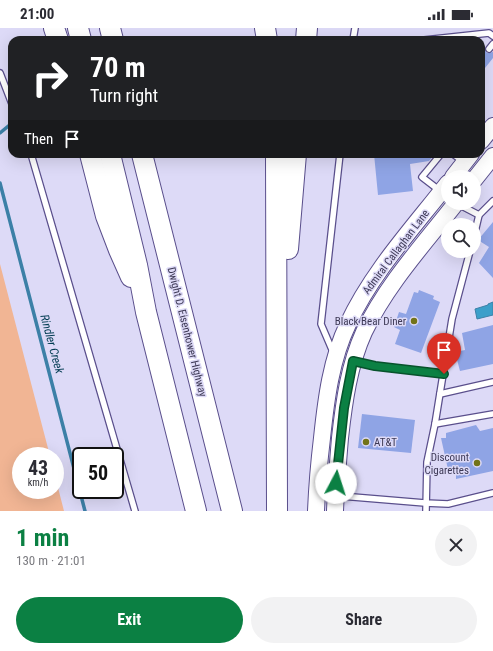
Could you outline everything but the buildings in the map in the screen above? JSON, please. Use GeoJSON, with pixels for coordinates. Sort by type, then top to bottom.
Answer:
{"type":"FeatureCollection","features":[{"type":"Feature","properties":{"kind":"highway"},"geometry":{"type":"LineString","coordinates":[[91,158],[106,216],[146,312]]}},
{"type":"Feature","properties":{"kind":"highway"},"geometry":{"type":"LineString","coordinates":[[111,158],[137,265],[146,312],[196,511]]}},
{"type":"Feature","properties":{"kind":"highway","name":"Dwight D. Eisenhower Highway"},"geometry":{"type":"LineString","coordinates":[[143,158],[232,511]]}},
{"type":"Feature","properties":{"kind":"highway"},"geometry":{"type":"LineString","coordinates":[[276,158],[276,511]]}},
{"type":"Feature","properties":{"kind":"highway"},"geometry":{"type":"LineString","coordinates":[[277,368],[296,158]]}},
{"type":"Feature","properties":{"kind":"main road"},"geometry":{"type":"LineString","coordinates":[[485,136],[493,126]]}},
{"type":"Feature","properties":{"kind":"main road"},"geometry":{"type":"LineString","coordinates":[[481,171],[493,156]]}},
{"type":"Feature","properties":{"kind":"main road"},"geometry":{"type":"LineString","coordinates":[[456,170],[462,158]]}},
{"type":"Feature","properties":{"kind":"main road","name":"Admiral Callaghan Lane"},"geometry":{"type":"LineString","coordinates":[[316,511],[324,416],[335,356],[347,325],[367,289],[441,197]]}},
{"type":"Feature","properties":{"kind":"main road","name":"Admiral Callaghan Lane"},"geometry":{"type":"LineString","coordinates":[[335,503],[344,411],[353,361],[364,332],[382,299],[451,210]]}},
{"type":"Feature","properties":{"kind":"lane"},"geometry":{"type":"LineString","coordinates":[[461,36],[489,33],[493,36]]}},
{"type":"Feature","properties":{"kind":"lane"},"geometry":{"type":"LineString","coordinates":[[0,72],[8,93]]}},
{"type":"Feature","properties":{"kind":"lane"},"geometry":{"type":"LineString","coordinates":[[32,158],[135,511]]}},
{"type":"Feature","properties":{"kind":"lane"},"geometry":{"type":"LineString","coordinates":[[335,356],[321,324],[340,158]]}},
{"type":"Feature","properties":{"kind":"lane"},"geometry":{"type":"LineString","coordinates":[[438,158],[422,177],[441,188]]}},
{"type":"Feature","properties":{"kind":"lane"},"geometry":{"type":"LineString","coordinates":[[479,218],[480,215],[493,201]]}},
{"type":"Feature","properties":{"kind":"lane"},"geometry":{"type":"LineString","coordinates":[[470,210],[480,215]]}},
{"type":"Feature","properties":{"kind":"lane"},"geometry":{"type":"LineString","coordinates":[[426,511],[427,462],[444,374],[452,319],[468,258]]}},
{"type":"Feature","properties":{"kind":"lane"},"geometry":{"type":"LineString","coordinates":[[353,361],[375,366],[444,374]]}},
{"type":"Feature","properties":{"kind":"lane"},"geometry":{"type":"LineString","coordinates":[[440,394],[493,382]]}},
{"type":"Feature","properties":{"kind":"lane"},"geometry":{"type":"LineString","coordinates":[[435,424],[493,414]]}},
{"type":"Feature","properties":{"kind":"lane"},"geometry":{"type":"LineString","coordinates":[[317,494],[335,503],[448,504],[493,493]]}},
{"type":"Feature","properties":{"kind":"shaded area"},"geometry":{"type":"Polygon","coordinates":[[[0,264],[48,447],[12,447],[12,499],[61,499],[64,511],[0,511],[0,264]]]}},
{"type":"Feature","properties":{"kind":"water"},"geometry":{"type":"Polygon","coordinates":[[[493,302],[493,315],[477,319],[475,309],[493,302]]]}},
{"type":"Feature","properties":{"kind":"waterway","name":"Rindler Creek"},"geometry":{"type":"LineString","coordinates":[[0,133],[8,126]]}},
{"type":"Feature","properties":{"kind":"waterway","name":"Rindler Creek"},"geometry":{"type":"LineString","coordinates":[[0,183],[85,511]]}},
{"type":"Feature","properties":{"kind":"place","name":"Black Bear Diner"},"geometry":{"type":"Point","coordinates":[414,321]}},
{"type":"Feature","properties":{"kind":"place","name":"AT&T"},"geometry":{"type":"Point","coordinates":[366,442]}},
{"type":"Feature","properties":{"kind":"place","name":"Discount Cigarettes"},"geometry":{"type":"Point","coordinates":[477,463]}},
{"type":"Feature","properties":{"kind":"route"},"geometry":{"type":"LineString","coordinates":[[336,483],[344,408],[353,361],[375,366],[444,374]]}}]}
